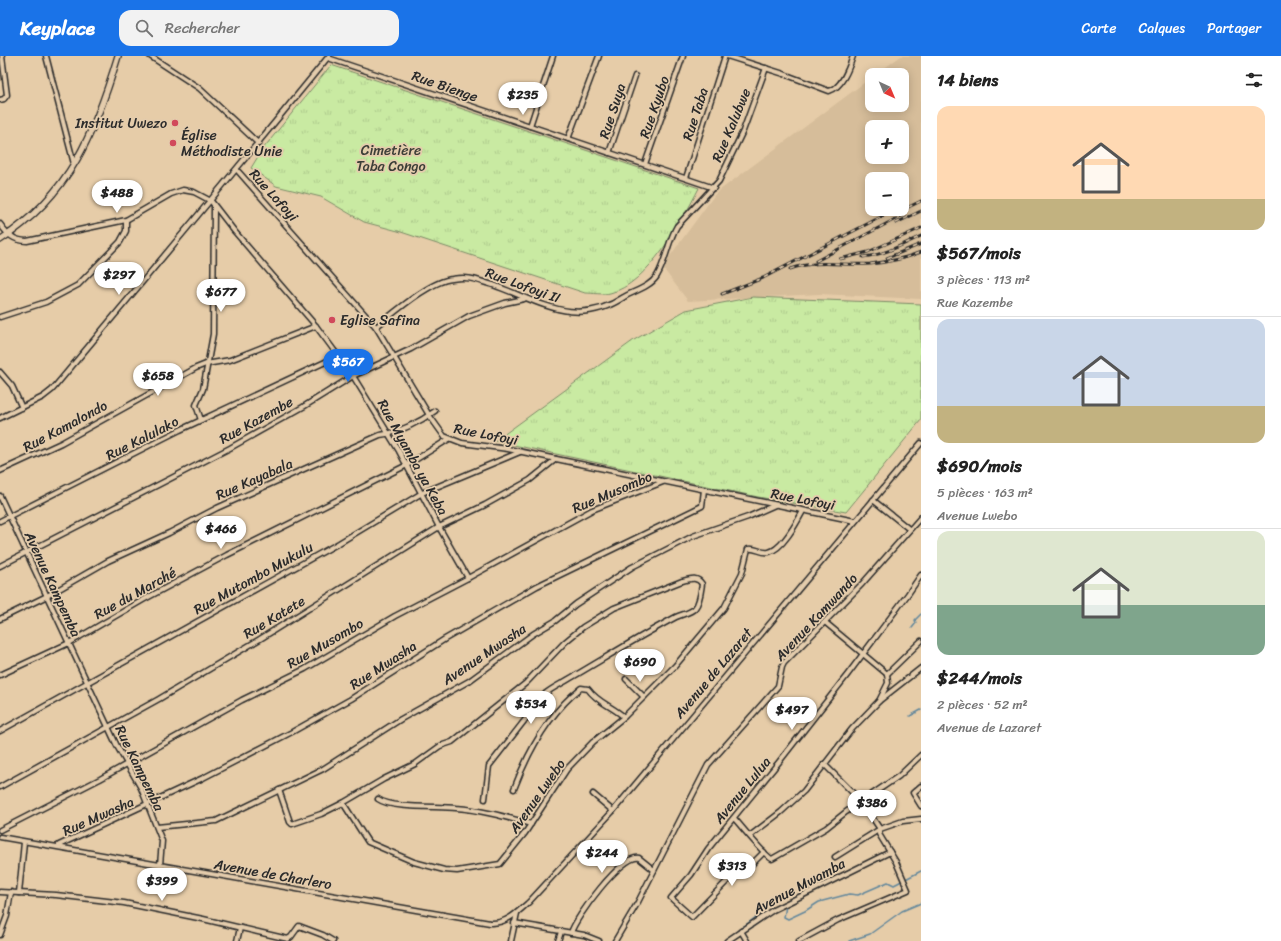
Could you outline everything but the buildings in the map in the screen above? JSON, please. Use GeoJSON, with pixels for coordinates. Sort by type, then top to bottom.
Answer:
{"type":"FeatureCollection","features":[{"type":"Feature","properties":{"kind":"main road"},"geometry":{"type":"LineString","coordinates":[[0,240],[35,214],[56,190],[74,165],[98,119],[118,56]]}},
{"type":"Feature","properties":{"kind":"street"},"geometry":{"type":"LineString","coordinates":[[0,100],[4,99],[8,95],[2,56]]}},
{"type":"Feature","properties":{"kind":"street"},"geometry":{"type":"LineString","coordinates":[[46,56],[74,165]]}},
{"type":"Feature","properties":{"kind":"street"},"geometry":{"type":"LineString","coordinates":[[150,56],[199,88],[259,144]]}},
{"type":"Feature","properties":{"kind":"street"},"geometry":{"type":"LineString","coordinates":[[530,126],[553,56]]}},
{"type":"Feature","properties":{"kind":"street"},"geometry":{"type":"LineString","coordinates":[[568,140],[599,56]]}},
{"type":"Feature","properties":{"kind":"street","name":"Rue Kyubo"},"geometry":{"type":"LineString","coordinates":[[645,164],[683,56]]}},
{"type":"Feature","properties":{"kind":"street"},"geometry":{"type":"LineString","coordinates":[[726,56],[766,68],[829,91],[834,90],[838,86],[848,70],[853,56]]}},
{"type":"Feature","properties":{"kind":"street","name":"Rue Taba"},"geometry":{"type":"LineString","coordinates":[[686,178],[726,56]]}},
{"type":"Feature","properties":{"kind":"street"},"geometry":{"type":"LineString","coordinates":[[0,418],[43,397],[52,390],[176,240],[259,144],[329,57]]}},
{"type":"Feature","properties":{"kind":"street","name":"Rue Bienge"},"geometry":{"type":"LineString","coordinates":[[329,57],[568,140],[645,164],[714,188]]}},
{"type":"Feature","properties":{"kind":"street","name":"Rue Kalubwe"},"geometry":{"type":"LineString","coordinates":[[714,188],[738,143],[766,68]]}},
{"type":"Feature","properties":{"kind":"street","name":"Rue Suya"},"geometry":{"type":"LineString","coordinates":[[609,153],[635,76]]}},
{"type":"Feature","properties":{"kind":"street","name":"Rue Lofoyi"},"geometry":{"type":"LineString","coordinates":[[237,170],[376,327],[429,415],[441,433],[449,439],[556,459],[855,521]]}},
{"type":"Feature","properties":{"kind":"street","name":"Rue Lofoyi II"},"geometry":{"type":"LineString","coordinates":[[376,327],[415,296],[448,279],[470,278],[481,280],[524,299],[567,312],[590,311],[618,302],[656,277],[672,234],[677,226],[714,188]]}},
{"type":"Feature","properties":{"kind":"street"},"geometry":{"type":"LineString","coordinates":[[0,224],[8,235],[19,240],[32,240],[126,220],[171,194],[183,190],[194,192],[211,201]]}},
{"type":"Feature","properties":{"kind":"street","name":"Rue Myamba ya Keba"},"geometry":{"type":"LineString","coordinates":[[211,201],[316,326],[353,376],[407,465],[439,527],[468,578]]}},
{"type":"Feature","properties":{"kind":"street"},"geometry":{"type":"LineString","coordinates":[[201,420],[196,405],[203,389],[206,364],[214,325],[214,206]]}},
{"type":"Feature","properties":{"kind":"street"},"geometry":{"type":"LineString","coordinates":[[0,317],[46,302],[78,285],[120,242],[126,231],[126,220]]}},
{"type":"Feature","properties":{"kind":"street","name":"Rue Kazembe"},"geometry":{"type":"LineString","coordinates":[[0,566],[230,448],[303,407],[353,376],[394,357],[469,316],[505,303],[524,299]]}},
{"type":"Feature","properties":{"kind":"street","name":"Rue Kamalondo"},"geometry":{"type":"LineString","coordinates":[[0,471],[61,443],[188,371],[206,364],[230,360],[316,326]]}},
{"type":"Feature","properties":{"kind":"street","name":"Rue Kalulako"},"geometry":{"type":"LineString","coordinates":[[0,522],[201,420],[338,356]]}},
{"type":"Feature","properties":{"kind":"street"},"geometry":{"type":"LineString","coordinates":[[0,372],[12,386],[22,408]]}},
{"type":"Feature","properties":{"kind":"street","name":"Rue Kayabala"},"geometry":{"type":"LineString","coordinates":[[0,619],[47,596],[108,561],[169,534],[217,508],[380,435],[389,434],[435,411]]}},
{"type":"Feature","properties":{"kind":"street","name":"Rue du Marché"},"geometry":{"type":"LineString","coordinates":[[0,675],[69,643],[143,600],[227,555],[407,465],[449,439]]}},
{"type":"Feature","properties":{"kind":"street","name":"Avenue de Lazaret"},"geometry":{"type":"LineString","coordinates":[[517,913],[529,902],[612,811],[921,443]]}},
{"type":"Feature","properties":{"kind":"street","name":"Rue Mutombo Mukulu"},"geometry":{"type":"LineString","coordinates":[[0,731],[339,543],[422,493],[520,452]]}},
{"type":"Feature","properties":{"kind":"street","name":"Rue Katete"},"geometry":{"type":"LineString","coordinates":[[0,787],[108,728],[260,639],[439,527],[485,506],[524,483],[556,459]]}},
{"type":"Feature","properties":{"kind":"street","name":"Rue Musombo"},"geometry":{"type":"LineString","coordinates":[[0,830],[73,794],[236,703],[305,669],[395,616],[592,510],[663,482]]}},
{"type":"Feature","properties":{"kind":"street","name":"Rue Mwasha"},"geometry":{"type":"LineString","coordinates":[[59,846],[204,778],[321,717],[445,639],[537,586],[702,506],[704,490]]}},
{"type":"Feature","properties":{"kind":"street","name":"Avenue Kampemba"},"geometry":{"type":"LineString","coordinates":[[0,496],[87,682]]}},
{"type":"Feature","properties":{"kind":"street"},"geometry":{"type":"LineString","coordinates":[[873,500],[909,530]]}},
{"type":"Feature","properties":{"kind":"street","name":"Avenue Mwasha"},"geometry":{"type":"LineString","coordinates":[[157,827],[216,821],[323,770],[401,719],[469,681],[533,634],[555,621],[576,604],[632,567],[693,536],[748,517],[775,505]]}},
{"type":"Feature","properties":{"kind":"street","name":"Avenue Lwebo"},"geometry":{"type":"LineString","coordinates":[[343,803],[370,844],[414,862],[444,870],[464,870],[500,864],[508,856],[531,824],[567,769],[593,742],[624,717],[692,648],[724,608],[742,573],[748,549],[766,552],[775,549],[788,536],[803,511]]}},
{"type":"Feature","properties":{"kind":"street","name":"Avenue Kamwando"},"geometry":{"type":"LineString","coordinates":[[615,941],[654,870],[708,765],[778,686],[784,663],[826,623],[921,517]]}},
{"type":"Feature","properties":{"kind":"street","name":"Avenue Lulua"},"geometry":{"type":"LineString","coordinates":[[764,852],[745,871],[728,880],[694,916],[689,916],[671,896],[691,875],[708,849],[863,655],[921,575]]}},
{"type":"Feature","properties":{"kind":"street"},"geometry":{"type":"LineString","coordinates":[[279,790],[290,822],[293,824],[343,803],[379,782],[415,764],[440,746],[456,739],[526,683],[565,642],[587,624],[614,608],[682,581],[696,579],[702,584],[696,607],[607,655],[569,679],[557,684],[546,693],[488,766],[485,799]]}},
{"type":"Feature","properties":{"kind":"street"},"geometry":{"type":"LineString","coordinates":[[826,623],[887,674],[888,683],[879,701]]}},
{"type":"Feature","properties":{"kind":"street"},"geometry":{"type":"LineString","coordinates":[[887,674],[919,643],[921,649]]}},
{"type":"Feature","properties":{"kind":"street"},"geometry":{"type":"LineString","coordinates":[[751,835],[800,796],[857,722],[879,701],[921,668]]}},
{"type":"Feature","properties":{"kind":"street"},"geometry":{"type":"LineString","coordinates":[[626,679],[644,697]]}},
{"type":"Feature","properties":{"kind":"street","name":"Rue Kampemba"},"geometry":{"type":"LineString","coordinates":[[87,682],[108,728],[138,782],[157,827],[163,844],[160,865]]}},
{"type":"Feature","properties":{"kind":"street"},"geometry":{"type":"LineString","coordinates":[[514,789],[535,744],[554,716],[581,688],[588,689],[597,700],[618,711],[624,717]]}},
{"type":"Feature","properties":{"kind":"street"},"geometry":{"type":"LineString","coordinates":[[734,818],[751,835],[767,857],[772,859],[826,828],[861,801],[896,779],[921,755]]}},
{"type":"Feature","properties":{"kind":"street"},"geometry":{"type":"LineString","coordinates":[[799,941],[838,920],[908,890],[890,852],[879,834],[880,829],[861,801],[824,764]]}},
{"type":"Feature","properties":{"kind":"street"},"geometry":{"type":"LineString","coordinates":[[921,786],[913,793],[921,806]]}},
{"type":"Feature","properties":{"kind":"street"},"geometry":{"type":"LineString","coordinates":[[593,794],[612,811]]}},
{"type":"Feature","properties":{"kind":"street"},"geometry":{"type":"LineString","coordinates":[[378,799],[383,803],[489,812],[531,824]]}},
{"type":"Feature","properties":{"kind":"street"},"geometry":{"type":"LineString","coordinates":[[835,857],[880,829],[903,821],[920,820]]}},
{"type":"Feature","properties":{"kind":"street","name":"Avenue de Charlero"},"geometry":{"type":"LineString","coordinates":[[0,837],[24,842],[59,846],[490,923],[502,922],[517,913]]}},
{"type":"Feature","properties":{"kind":"street"},"geometry":{"type":"LineString","coordinates":[[19,893],[24,842]]}},
{"type":"Feature","properties":{"kind":"street","name":"Avenue Mwamba"},"geometry":{"type":"LineString","coordinates":[[727,941],[773,910],[890,852]]}},
{"type":"Feature","properties":{"kind":"street"},"geometry":{"type":"LineString","coordinates":[[571,933],[577,920],[608,878],[633,858],[639,858],[654,870]]}},
{"type":"Feature","properties":{"kind":"street"},"geometry":{"type":"LineString","coordinates":[[0,892],[56,895],[124,903],[288,939],[292,937],[298,926],[323,935],[333,941]]}},
{"type":"Feature","properties":{"kind":"street"},"geometry":{"type":"LineString","coordinates":[[0,935],[8,916],[11,892]]}},
{"type":"Feature","properties":{"kind":"street"},"geometry":{"type":"LineString","coordinates":[[511,941],[517,913]]}},
{"type":"Feature","properties":{"kind":"street"},"geometry":{"type":"LineString","coordinates":[[514,923],[571,933],[599,941]]}},
{"type":"Feature","properties":{"kind":"street"},"geometry":{"type":"LineString","coordinates":[[237,941],[240,928]]}},
{"type":"Feature","properties":{"kind":"street"},"geometry":{"type":"LineString","coordinates":[[741,931],[748,941]]}},
{"type":"Feature","properties":{"kind":"street"},"geometry":{"type":"LineString","coordinates":[[558,941],[561,932]]}},
{"type":"Feature","properties":{"kind":"shaded area"},"geometry":{"type":"Polygon","coordinates":[[[901,56],[921,56],[921,299],[820,294],[688,301],[662,267],[716,193],[865,82],[865,112],[909,112],[909,68],[885,68],[901,56]]]}},
{"type":"Feature","properties":{"kind":"green space","name":"Cimetière Taba Congo"},"geometry":{"type":"Polygon","coordinates":[[[331,65],[699,188],[674,233],[650,265],[624,288],[607,294],[585,293],[398,231],[364,222],[321,197],[276,186],[251,168],[262,150],[331,65]]]}},
{"type":"Feature","properties":{"kind":"green space"},"geometry":{"type":"Polygon","coordinates":[[[753,297],[921,304],[921,420],[846,512],[758,497],[495,441],[634,340],[686,310],[753,297]]]}},
{"type":"Feature","properties":{"kind":"waterway"},"geometry":{"type":"LineString","coordinates":[[912,628],[916,623],[915,620],[921,614]]}},
{"type":"Feature","properties":{"kind":"waterway"},"geometry":{"type":"LineString","coordinates":[[910,716],[921,710]]}},
{"type":"Feature","properties":{"kind":"waterway"},"geometry":{"type":"LineString","coordinates":[[786,906],[784,917],[788,919],[819,902],[849,894],[858,895],[888,882],[894,885],[921,871]]}},
{"type":"Feature","properties":{"kind":"waterway"},"geometry":{"type":"LineString","coordinates":[[849,941],[870,934],[902,911],[921,903]]}},
{"type":"Feature","properties":{"kind":"waterway"},"geometry":{"type":"LineString","coordinates":[[724,941],[756,917],[760,916]]}},
{"type":"Feature","properties":{"kind":"railway"},"geometry":{"type":"LineString","coordinates":[[909,207],[921,201]]}},
{"type":"Feature","properties":{"kind":"railway"},"geometry":{"type":"LineString","coordinates":[[896,223],[921,211]]}},
{"type":"Feature","properties":{"kind":"railway"},"geometry":{"type":"LineString","coordinates":[[722,294],[763,278],[883,216]]}},
{"type":"Feature","properties":{"kind":"railway"},"geometry":{"type":"LineString","coordinates":[[816,261],[901,216]]}},
{"type":"Feature","properties":{"kind":"railway"},"geometry":{"type":"LineString","coordinates":[[840,259],[868,252],[921,228]]}},
{"type":"Feature","properties":{"kind":"railway"},"geometry":{"type":"LineString","coordinates":[[863,257],[886,252],[921,236]]}},
{"type":"Feature","properties":{"kind":"railway"},"geometry":{"type":"LineString","coordinates":[[887,258],[921,244]]}},
{"type":"Feature","properties":{"kind":"railway"},"geometry":{"type":"LineString","coordinates":[[790,269],[811,264],[870,264],[890,261],[921,252]]}},
{"type":"Feature","properties":{"kind":"place","name":"Institut Uwezo"},"geometry":{"type":"Point","coordinates":[175,123]}},
{"type":"Feature","properties":{"kind":"place","name":"Église Méthodiste Unie"},"geometry":{"type":"Point","coordinates":[173,143]}},
{"type":"Feature","properties":{"kind":"place","name":"Eglise Safina"},"geometry":{"type":"Point","coordinates":[332,320]}}]}
